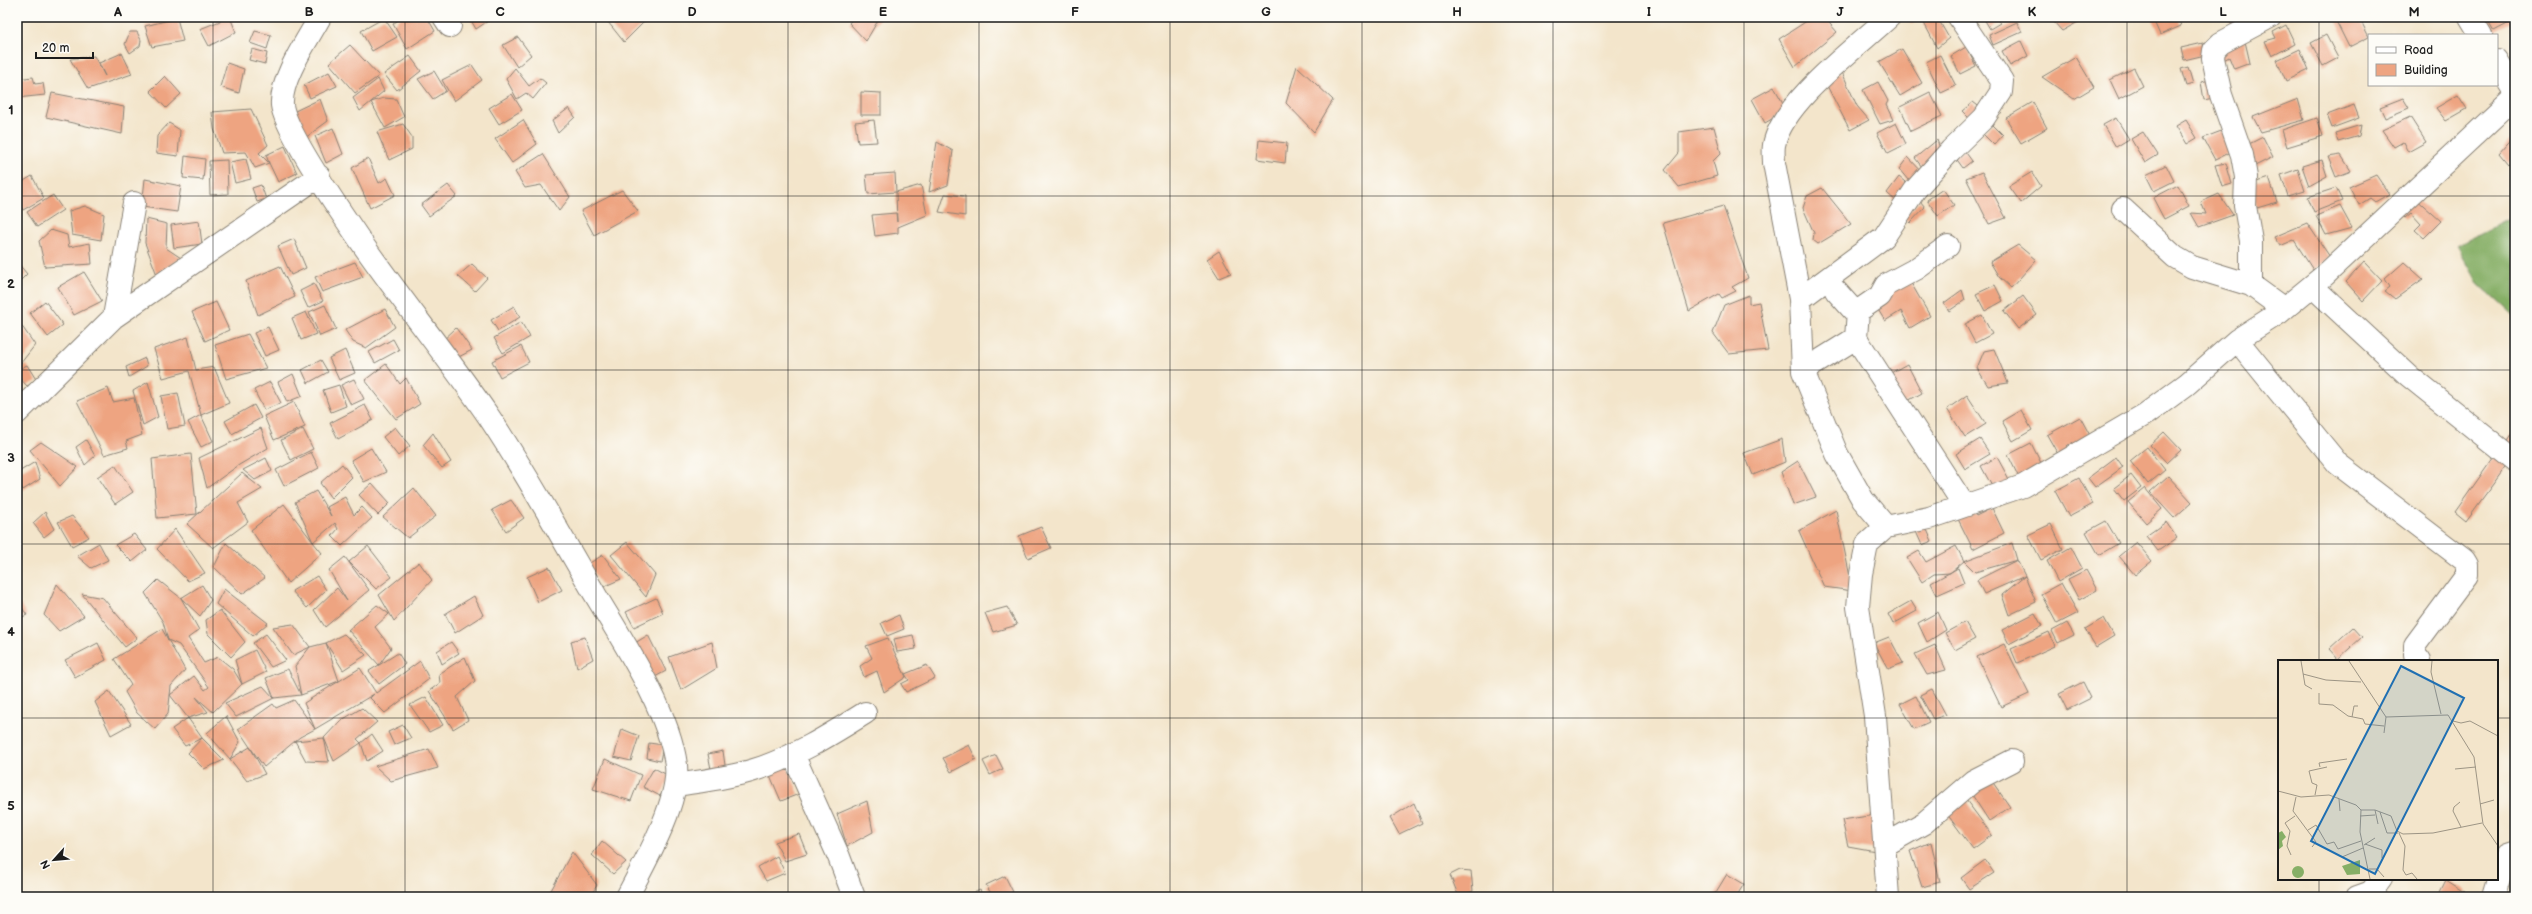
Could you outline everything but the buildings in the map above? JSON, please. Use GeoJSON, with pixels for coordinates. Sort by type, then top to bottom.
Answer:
{"type":"FeatureCollection","features":[{"type":"Feature","properties":{"kind":"street"},"geometry":{"type":"LineString","coordinates":[[320,17],[288,80],[282,103],[291,127],[319,176],[355,233],[490,420],[634,660],[670,740],[676,765],[676,785],[672,803],[627,897]]}},
{"type":"Feature","properties":{"kind":"street"},"geometry":{"type":"LineString","coordinates":[[1886,527],[1863,500],[1837,454],[1803,371],[1800,299],[1774,163],[1774,144],[1795,108],[1824,74],[1889,17]]}},
{"type":"Feature","properties":{"kind":"street"},"geometry":{"type":"LineString","coordinates":[[1800,299],[1884,237],[1915,190],[1951,150],[1984,118],[2001,92],[2002,81],[1959,17]]}},
{"type":"Feature","properties":{"kind":"street"},"geometry":{"type":"LineString","coordinates":[[2251,285],[2251,241],[2245,206],[2246,177],[2242,155],[2221,96],[2213,58],[2214,50],[2221,43],[2270,17]]}},
{"type":"Feature","properties":{"kind":"street"},"geometry":{"type":"LineString","coordinates":[[2470,17],[2480,34]]}},
{"type":"Feature","properties":{"kind":"street"},"geometry":{"type":"LineString","coordinates":[[2498,63],[2515,91]]}},
{"type":"Feature","properties":{"kind":"street"},"geometry":{"type":"LineString","coordinates":[[1888,897],[1875,716],[1858,607],[1860,574],[1867,544],[1886,527],[1929,518],[2023,486],[2146,414],[2187,384],[2237,340],[2284,310],[2312,286],[2515,97]]}},
{"type":"Feature","properties":{"kind":"street"},"geometry":{"type":"LineString","coordinates":[[17,413],[114,317],[319,176]]}},
{"type":"Feature","properties":{"kind":"street"},"geometry":{"type":"LineString","coordinates":[[114,317],[134,204]]}},
{"type":"Feature","properties":{"kind":"street"},"geometry":{"type":"LineString","coordinates":[[2123,208],[2175,257],[2208,273],[2251,285],[2284,310]]}},
{"type":"Feature","properties":{"kind":"street"},"geometry":{"type":"LineString","coordinates":[[1836,291],[1854,311],[1858,311],[1880,296],[1886,285],[1916,269],[1948,246]]}},
{"type":"Feature","properties":{"kind":"street"},"geometry":{"type":"LineString","coordinates":[[2312,286],[2409,376],[2515,461]]}},
{"type":"Feature","properties":{"kind":"street"},"geometry":{"type":"LineString","coordinates":[[1858,311],[1856,338],[1964,505]]}},
{"type":"Feature","properties":{"kind":"street"},"geometry":{"type":"LineString","coordinates":[[1803,371],[1856,338]]}},
{"type":"Feature","properties":{"kind":"street"},"geometry":{"type":"LineString","coordinates":[[2237,340],[2338,464],[2464,560],[2467,565],[2467,575],[2415,645],[2415,655],[2419,660]]}},
{"type":"Feature","properties":{"kind":"street"},"geometry":{"type":"LineString","coordinates":[[676,785],[718,779],[754,770],[792,754],[865,713]]}},
{"type":"Feature","properties":{"kind":"street"},"geometry":{"type":"LineString","coordinates":[[792,754],[839,857],[854,897]]}},
{"type":"Feature","properties":{"kind":"street"},"geometry":{"type":"LineString","coordinates":[[1885,845],[1924,824],[1973,781],[2012,760]]}},
{"type":"Feature","properties":{"kind":"street"},"geometry":{"type":"LineString","coordinates":[[2493,897],[2504,860],[2506,856],[2515,852]]}},
{"type":"Feature","properties":{"kind":"street"},"geometry":{"type":"LineString","coordinates":[[2357,897],[2370,892],[2380,880]]}},
{"type":"Feature","properties":{"kind":"green space"},"geometry":{"type":"Polygon","coordinates":[[[2515,216],[2515,317],[2478,283],[2457,245],[2515,216]]]}}]}
